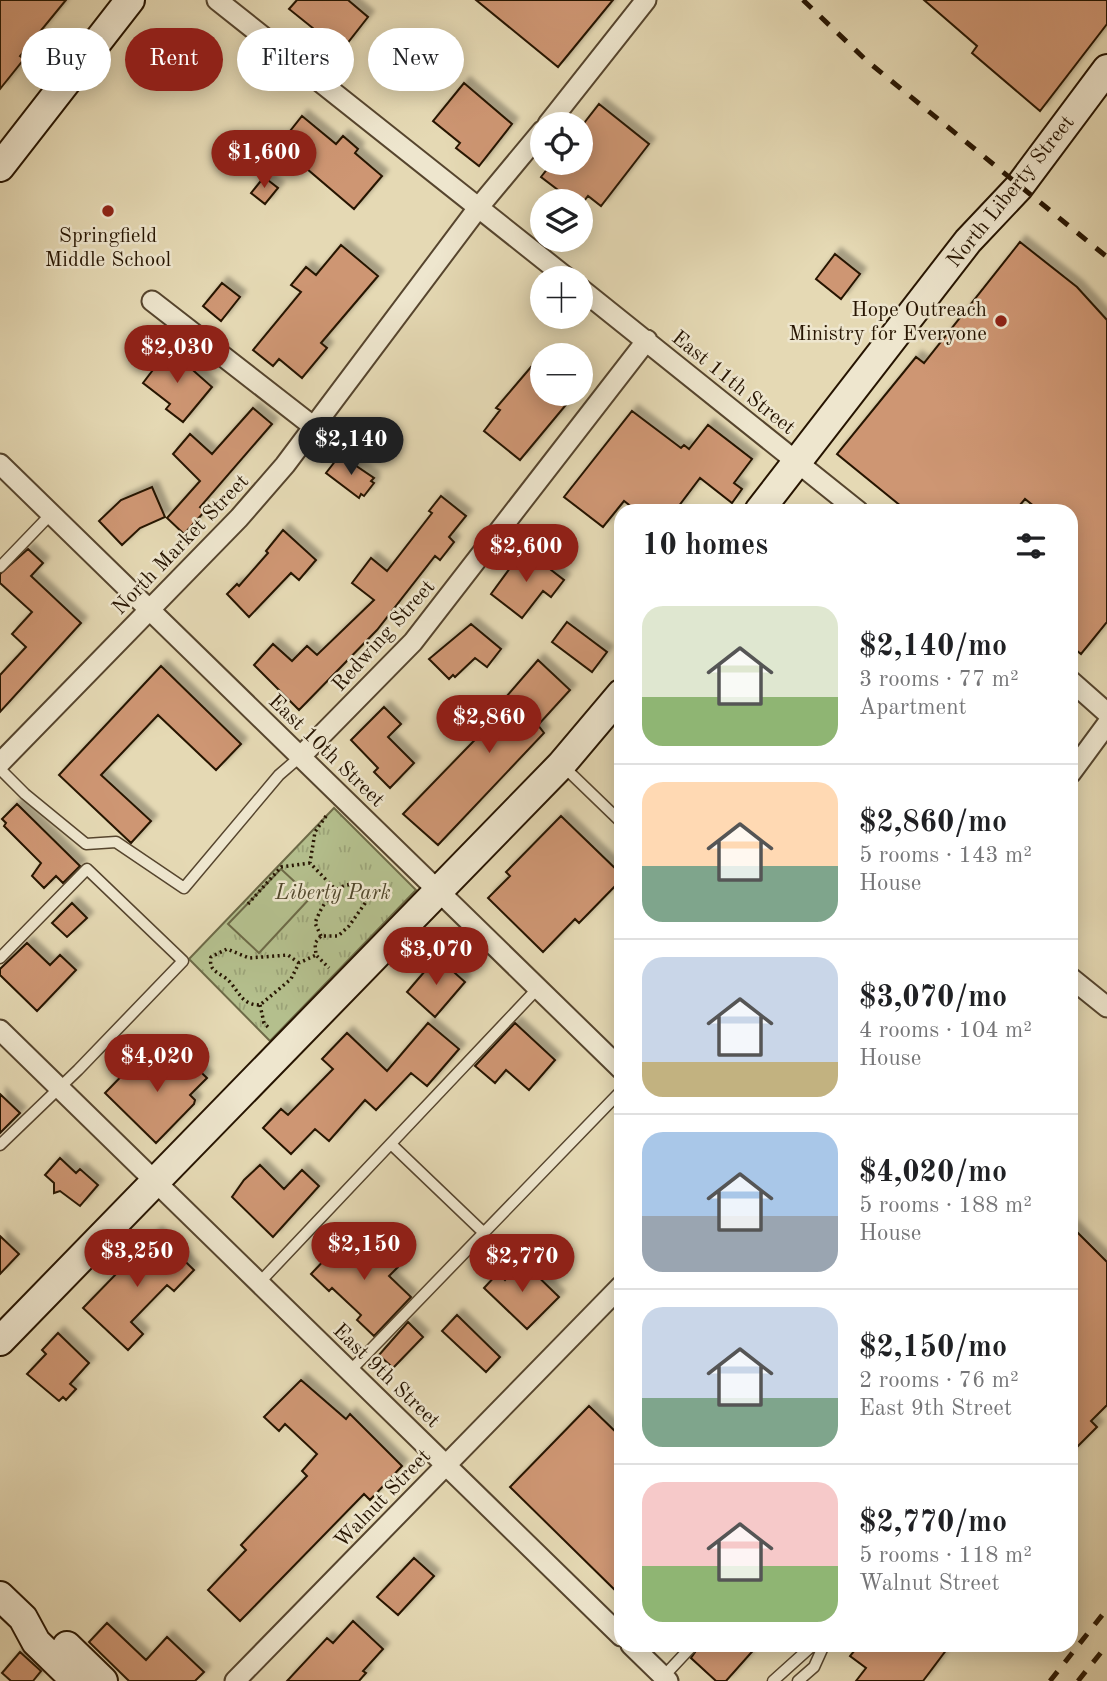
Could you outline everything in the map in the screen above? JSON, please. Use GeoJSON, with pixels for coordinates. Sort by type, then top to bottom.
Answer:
{"type":"FeatureCollection","features":[{"type":"Feature","properties":{"kind":"street"},"geometry":{"type":"LineString","coordinates":[[0,167],[130,0]]}},
{"type":"Feature","properties":{"kind":"street"},"geometry":{"type":"LineString","coordinates":[[217,0],[552,266]]}},
{"type":"Feature","properties":{"kind":"street"},"geometry":{"type":"LineString","coordinates":[[557,112],[646,0]]}},
{"type":"Feature","properties":{"kind":"street","name":"North Liberty Street"},"geometry":{"type":"LineString","coordinates":[[764,504],[968,241],[1019,187],[1107,69]]}},
{"type":"Feature","properties":{"kind":"street","name":"North Market Street"},"geometry":{"type":"LineString","coordinates":[[0,763],[239,518],[314,427],[478,208],[530,145]]}},
{"type":"Feature","properties":{"kind":"street","name":"East 11th Street"},"geometry":{"type":"LineString","coordinates":[[593,298],[849,504]]}},
{"type":"Feature","properties":{"kind":"street"},"geometry":{"type":"LineString","coordinates":[[152,301],[314,427]]}},
{"type":"Feature","properties":{"kind":"street","name":"Redwing Street"},"geometry":{"type":"LineString","coordinates":[[301,756],[412,642],[646,340]]}},
{"type":"Feature","properties":{"kind":"street","name":"East 10th Street"},"geometry":{"type":"LineString","coordinates":[[0,464],[614,1062]]}},
{"type":"Feature","properties":{"kind":"street"},"geometry":{"type":"LineString","coordinates":[[1078,687],[1107,713]]}},
{"type":"Feature","properties":{"kind":"street"},"geometry":{"type":"LineString","coordinates":[[0,1341],[561,765],[614,702]]}},
{"type":"Feature","properties":{"kind":"street"},"geometry":{"type":"LineString","coordinates":[[1078,763],[1107,724]]}},
{"type":"Feature","properties":{"kind":"street"},"geometry":{"type":"LineString","coordinates":[[1078,984],[1107,1007]]}},
{"type":"Feature","properties":{"kind":"street","name":"East 9th Street"},"geometry":{"type":"LineString","coordinates":[[0,1030],[614,1629]]}},
{"type":"Feature","properties":{"kind":"street","name":"Walnut Street"},"geometry":{"type":"LineString","coordinates":[[234,1681],[614,1293]]}},
{"type":"Feature","properties":{"kind":"street"},"geometry":{"type":"LineString","coordinates":[[0,1596],[23,1618],[36,1642],[65,1674]]}},
{"type":"Feature","properties":{"kind":"street"},"geometry":{"type":"LineString","coordinates":[[23,1618],[51,1631],[103,1681]]}},
{"type":"Feature","properties":{"kind":"street"},"geometry":{"type":"LineString","coordinates":[[638,1652],[666,1679]]}},
{"type":"Feature","properties":{"kind":"lane"},"geometry":{"type":"LineString","coordinates":[[0,567],[51,514]]}},
{"type":"Feature","properties":{"kind":"lane"},"geometry":{"type":"LineString","coordinates":[[0,769],[25,794],[86,844],[117,842],[184,888],[279,775],[301,756]]}},
{"type":"Feature","properties":{"kind":"lane"},"geometry":{"type":"LineString","coordinates":[[561,765],[614,815]]}},
{"type":"Feature","properties":{"kind":"lane"},"geometry":{"type":"LineString","coordinates":[[0,958],[87,869],[183,961],[78,1070],[0,1145]]}},
{"type":"Feature","properties":{"kind":"lane"},"geometry":{"type":"LineString","coordinates":[[259,1283],[538,988]]}},
{"type":"Feature","properties":{"kind":"lane"},"geometry":{"type":"LineString","coordinates":[[350,1371],[614,1098]]}},
{"type":"Feature","properties":{"kind":"lane"},"geometry":{"type":"LineString","coordinates":[[391,1144],[484,1233]]}},
{"type":"Feature","properties":{"kind":"lane"},"geometry":{"type":"LineString","coordinates":[[666,1679],[687,1652]]}},
{"type":"Feature","properties":{"kind":"lane"},"geometry":{"type":"LineString","coordinates":[[774,1681],[805,1652]]}},
{"type":"Feature","properties":{"kind":"lane"},"geometry":{"type":"LineString","coordinates":[[798,1681],[814,1667],[821,1652]]}},
{"type":"Feature","properties":{"kind":"path"},"geometry":{"type":"LineString","coordinates":[[310,863],[315,832],[326,816]]}},
{"type":"Feature","properties":{"kind":"path"},"geometry":{"type":"LineString","coordinates":[[310,863],[335,889]]}},
{"type":"Feature","properties":{"kind":"path"},"geometry":{"type":"LineString","coordinates":[[248,904],[281,867],[310,863]]}},
{"type":"Feature","properties":{"kind":"path"},"geometry":{"type":"LineString","coordinates":[[355,884],[366,892],[368,898],[345,931],[332,937],[321,936],[315,923],[335,889],[355,884]]}},
{"type":"Feature","properties":{"kind":"path"},"geometry":{"type":"LineString","coordinates":[[321,936],[315,943],[316,955],[329,968]]}},
{"type":"Feature","properties":{"kind":"path"},"geometry":{"type":"LineString","coordinates":[[299,963],[288,955],[249,958],[227,949],[211,957],[211,968],[229,981],[238,995],[251,1005],[260,1005],[291,979],[299,963],[316,955]]}},
{"type":"Feature","properties":{"kind":"path"},"geometry":{"type":"LineString","coordinates":[[260,1005],[264,1023],[270,1029]]}},
{"type":"Feature","properties":{"kind":"green space","name":"Liberty Park"},"geometry":{"type":"Polygon","coordinates":[[[334,808],[416,890],[270,1041],[189,959],[334,808]]]}},
{"type":"Feature","properties":{"kind":"green space"},"geometry":{"type":"Polygon","coordinates":[[[281,869],[311,897],[259,953],[228,924],[281,869]]]}},
{"type":"Feature","properties":{"kind":"building"},"geometry":{"type":"Polygon","coordinates":[[[0,0],[66,0],[43,28],[21,28],[21,63],[0,89],[0,0]]]}},
{"type":"Feature","properties":{"kind":"building"},"geometry":{"type":"Polygon","coordinates":[[[297,0],[348,0],[368,17],[354,35],[354,28],[313,28],[289,9],[297,0]]]}},
{"type":"Feature","properties":{"kind":"building"},"geometry":{"type":"Polygon","coordinates":[[[476,0],[613,0],[558,67],[476,0]]]}},
{"type":"Feature","properties":{"kind":"building"},"geometry":{"type":"Polygon","coordinates":[[[924,0],[1107,0],[1107,24],[1040,111],[972,53],[977,46],[924,0]]]}},
{"type":"Feature","properties":{"kind":"building"},"geometry":{"type":"Polygon","coordinates":[[[464,83],[512,124],[479,166],[456,148],[460,143],[433,121],[457,91],[464,91],[464,83]]]}},
{"type":"Feature","properties":{"kind":"building"},"geometry":{"type":"Polygon","coordinates":[[[599,104],[649,144],[601,206],[593,200],[593,189],[557,189],[541,177],[593,175],[593,112],[599,104]]]}},
{"type":"Feature","properties":{"kind":"building"},"geometry":{"type":"Polygon","coordinates":[[[302,116],[336,144],[343,136],[358,149],[355,153],[382,176],[354,209],[279,145],[302,116]]]}},
{"type":"Feature","properties":{"kind":"building"},"geometry":{"type":"Polygon","coordinates":[[[264,177],[278,188],[265,204],[251,193],[264,177]]]}},
{"type":"Feature","properties":{"kind":"building"},"geometry":{"type":"Polygon","coordinates":[[[1020,242],[1077,287],[1107,320],[1107,622],[1081,654],[1078,652],[1078,504],[1031,504],[1025,499],[1021,504],[898,504],[837,454],[916,357],[924,363],[1020,242]]]}},
{"type":"Feature","properties":{"kind":"building"},"geometry":{"type":"Polygon","coordinates":[[[341,245],[378,276],[321,343],[327,348],[302,378],[279,359],[273,366],[253,350],[301,292],[291,285],[306,267],[316,275],[341,245]]]}},
{"type":"Feature","properties":{"kind":"building"},"geometry":{"type":"Polygon","coordinates":[[[835,254],[860,274],[841,299],[816,279],[835,254]]]}},
{"type":"Feature","properties":{"kind":"building"},"geometry":{"type":"Polygon","coordinates":[[[222,283],[240,297],[221,321],[203,306],[222,283]]]}},
{"type":"Feature","properties":{"kind":"building"},"geometry":{"type":"Polygon","coordinates":[[[169,349],[212,387],[183,422],[166,409],[170,404],[143,383],[169,349]]]}},
{"type":"Feature","properties":{"kind":"building"},"geometry":{"type":"Polygon","coordinates":[[[530,368],[530,406],[565,406],[520,460],[484,431],[500,410],[496,408],[530,368]]]}},
{"type":"Feature","properties":{"kind":"building"},"geometry":{"type":"Polygon","coordinates":[[[253,408],[272,424],[200,507],[205,511],[184,534],[167,518],[200,481],[173,454],[190,434],[212,454],[253,408]]]}},
{"type":"Feature","properties":{"kind":"building"},"geometry":{"type":"Polygon","coordinates":[[[632,411],[681,448],[684,445],[689,449],[708,425],[752,459],[734,483],[742,489],[732,503],[700,478],[680,504],[628,504],[624,501],[622,504],[614,504],[614,513],[603,527],[564,497],[632,411]]]}},
{"type":"Feature","properties":{"kind":"building"},"geometry":{"type":"Polygon","coordinates":[[[340,455],[374,478],[371,481],[374,483],[364,496],[361,494],[359,498],[326,473],[340,455]]]}},
{"type":"Feature","properties":{"kind":"building"},"geometry":{"type":"Polygon","coordinates":[[[152,487],[165,517],[140,528],[122,545],[99,521],[121,500],[152,487]]]}},
{"type":"Feature","properties":{"kind":"building"},"geometry":{"type":"Polygon","coordinates":[[[441,496],[466,516],[449,537],[454,542],[440,560],[435,556],[377,630],[299,710],[254,665],[273,644],[292,661],[307,646],[317,655],[374,600],[352,583],[371,558],[387,571],[432,513],[429,511],[441,496]]]}},
{"type":"Feature","properties":{"kind":"building"},"geometry":{"type":"Polygon","coordinates":[[[283,530],[316,560],[299,580],[291,573],[249,617],[227,594],[237,584],[239,586],[268,553],[266,551],[283,530]]]}},
{"type":"Feature","properties":{"kind":"building"},"geometry":{"type":"Polygon","coordinates":[[[28,549],[43,563],[31,576],[81,623],[0,712],[0,675],[26,647],[12,634],[32,612],[0,583],[0,574],[28,549]]]}},
{"type":"Feature","properties":{"kind":"building"},"geometry":{"type":"Polygon","coordinates":[[[524,549],[564,580],[551,597],[543,591],[522,618],[491,594],[524,549]]]}},
{"type":"Feature","properties":{"kind":"building"},"geometry":{"type":"Polygon","coordinates":[[[567,622],[607,652],[592,672],[552,642],[567,622]]]}},
{"type":"Feature","properties":{"kind":"building"},"geometry":{"type":"Polygon","coordinates":[[[471,624],[501,649],[487,667],[475,658],[455,677],[453,675],[449,679],[429,659],[471,624]]]}},
{"type":"Feature","properties":{"kind":"building"},"geometry":{"type":"Polygon","coordinates":[[[538,660],[570,690],[538,725],[544,733],[438,845],[403,814],[498,716],[493,712],[538,660]]]}},
{"type":"Feature","properties":{"kind":"building"},"geometry":{"type":"Polygon","coordinates":[[[161,666],[241,744],[216,770],[158,715],[101,775],[151,821],[131,843],[59,775],[161,666]]]}},
{"type":"Feature","properties":{"kind":"building"},"geometry":{"type":"Polygon","coordinates":[[[384,707],[401,724],[388,737],[414,763],[390,788],[374,772],[378,768],[351,740],[384,707]]]}},
{"type":"Feature","properties":{"kind":"building"},"geometry":{"type":"Polygon","coordinates":[[[17,804],[80,866],[63,883],[56,876],[44,888],[32,876],[41,863],[4,826],[6,823],[2,819],[17,804]]]}},
{"type":"Feature","properties":{"kind":"building"},"geometry":{"type":"Polygon","coordinates":[[[561,816],[614,867],[614,887],[579,923],[575,919],[543,952],[488,898],[510,876],[506,872],[561,816]]]}},
{"type":"Feature","properties":{"kind":"building"},"geometry":{"type":"Polygon","coordinates":[[[72,903],[87,918],[67,937],[52,923],[72,903]]]}},
{"type":"Feature","properties":{"kind":"building"},"geometry":{"type":"Polygon","coordinates":[[[27,943],[50,965],[60,955],[76,970],[37,1011],[0,975],[0,969],[27,943]]]}},
{"type":"Feature","properties":{"kind":"building"},"geometry":{"type":"Polygon","coordinates":[[[437,957],[465,982],[435,1017],[407,992],[437,957]]]}},
{"type":"Feature","properties":{"kind":"building"},"geometry":{"type":"Polygon","coordinates":[[[428,1023],[459,1049],[427,1086],[411,1073],[376,1110],[365,1100],[329,1141],[315,1129],[291,1154],[263,1128],[281,1109],[288,1115],[333,1069],[322,1059],[347,1033],[387,1071],[428,1023]]]}},
{"type":"Feature","properties":{"kind":"building"},"geometry":{"type":"Polygon","coordinates":[[[515,1023],[555,1060],[529,1090],[506,1070],[495,1083],[475,1066],[515,1023]]]}},
{"type":"Feature","properties":{"kind":"building"},"geometry":{"type":"Polygon","coordinates":[[[181,1053],[207,1078],[190,1095],[195,1100],[194,1104],[156,1143],[105,1093],[142,1055],[162,1074],[181,1053]]]}},
{"type":"Feature","properties":{"kind":"building"},"geometry":{"type":"Polygon","coordinates":[[[0,1094],[20,1113],[0,1133],[0,1094]]]}},
{"type":"Feature","properties":{"kind":"building"},"geometry":{"type":"Polygon","coordinates":[[[60,1158],[76,1173],[80,1169],[98,1185],[80,1206],[60,1191],[54,1193],[54,1183],[45,1175],[60,1158]]]}},
{"type":"Feature","properties":{"kind":"building"},"geometry":{"type":"Polygon","coordinates":[[[260,1165],[284,1189],[302,1170],[319,1186],[273,1237],[232,1197],[244,1180],[260,1165]]]}},
{"type":"Feature","properties":{"kind":"building"},"geometry":{"type":"Polygon","coordinates":[[[156,1233],[194,1270],[174,1291],[167,1285],[131,1322],[143,1334],[128,1350],[83,1308],[156,1233]]]}},
{"type":"Feature","properties":{"kind":"building"},"geometry":{"type":"Polygon","coordinates":[[[1078,1233],[1107,1262],[1107,1405],[1091,1421],[1097,1427],[1078,1446],[1078,1233]]]}},
{"type":"Feature","properties":{"kind":"building"},"geometry":{"type":"Polygon","coordinates":[[[348,1235],[370,1256],[381,1245],[401,1264],[389,1276],[411,1297],[374,1336],[357,1320],[361,1315],[332,1288],[329,1291],[311,1274],[348,1235]]]}},
{"type":"Feature","properties":{"kind":"building"},"geometry":{"type":"Polygon","coordinates":[[[0,1236],[19,1254],[0,1274],[0,1236]]]}},
{"type":"Feature","properties":{"kind":"building"},"geometry":{"type":"Polygon","coordinates":[[[522,1261],[559,1297],[527,1329],[484,1288],[498,1273],[505,1280],[522,1261]]]}},
{"type":"Feature","properties":{"kind":"building"},"geometry":{"type":"Polygon","coordinates":[[[457,1315],[500,1357],[486,1372],[442,1331],[457,1315]]]}},
{"type":"Feature","properties":{"kind":"building"},"geometry":{"type":"Polygon","coordinates":[[[408,1322],[423,1337],[393,1368],[379,1355],[408,1322]]]}},
{"type":"Feature","properties":{"kind":"building"},"geometry":{"type":"Polygon","coordinates":[[[58,1333],[89,1363],[70,1384],[76,1389],[66,1400],[63,1397],[59,1401],[27,1374],[46,1354],[42,1350],[58,1333]]]}},
{"type":"Feature","properties":{"kind":"building"},"geometry":{"type":"Polygon","coordinates":[[[301,1380],[346,1419],[350,1414],[402,1466],[370,1500],[364,1494],[240,1621],[208,1590],[246,1550],[241,1545],[307,1476],[302,1471],[317,1454],[285,1424],[279,1431],[264,1417],[301,1380]]]}},
{"type":"Feature","properties":{"kind":"building"},"geometry":{"type":"Polygon","coordinates":[[[589,1406],[614,1430],[614,1589],[510,1487],[589,1406]]]}},
{"type":"Feature","properties":{"kind":"building"},"geometry":{"type":"Polygon","coordinates":[[[414,1558],[434,1576],[398,1615],[377,1597],[414,1558]]]}},
{"type":"Feature","properties":{"kind":"building"},"geometry":{"type":"Polygon","coordinates":[[[353,1621],[383,1649],[363,1671],[366,1673],[359,1681],[287,1681],[327,1638],[333,1643],[353,1621]]]}},
{"type":"Feature","properties":{"kind":"building"},"geometry":{"type":"Polygon","coordinates":[[[107,1623],[146,1660],[167,1637],[204,1672],[195,1681],[129,1681],[89,1642],[107,1623]]]}},
{"type":"Feature","properties":{"kind":"building"},"geometry":{"type":"Polygon","coordinates":[[[20,1652],[41,1671],[33,1681],[11,1681],[2,1673],[20,1652]]]}},
{"type":"Feature","properties":{"kind":"building"},"geometry":{"type":"Polygon","coordinates":[[[695,1652],[752,1652],[726,1681],[716,1681],[691,1658],[695,1652]]]}},
{"type":"Feature","properties":{"kind":"building"},"geometry":{"type":"Polygon","coordinates":[[[853,1652],[945,1652],[923,1681],[856,1681],[866,1668],[850,1656],[853,1652]]]}},
{"type":"Feature","properties":{"kind":"railway"},"geometry":{"type":"LineString","coordinates":[[803,0],[867,61],[1107,257]]}},
{"type":"Feature","properties":{"kind":"railway"},"geometry":{"type":"LineString","coordinates":[[1078,1646],[1107,1609]]}},
{"type":"Feature","properties":{"kind":"railway"},"geometry":{"type":"LineString","coordinates":[[1078,1681],[1107,1645]]}},
{"type":"Feature","properties":{"kind":"railway"},"geometry":{"type":"LineString","coordinates":[[1050,1681],[1073,1652]]}},
{"type":"Feature","properties":{"kind":"place","name":"Springfield Middle School"},"geometry":{"type":"Point","coordinates":[108,211]}},
{"type":"Feature","properties":{"kind":"place","name":"Hope Outreach Ministry for Everyone"},"geometry":{"type":"Point","coordinates":[1001,321]}}]}
